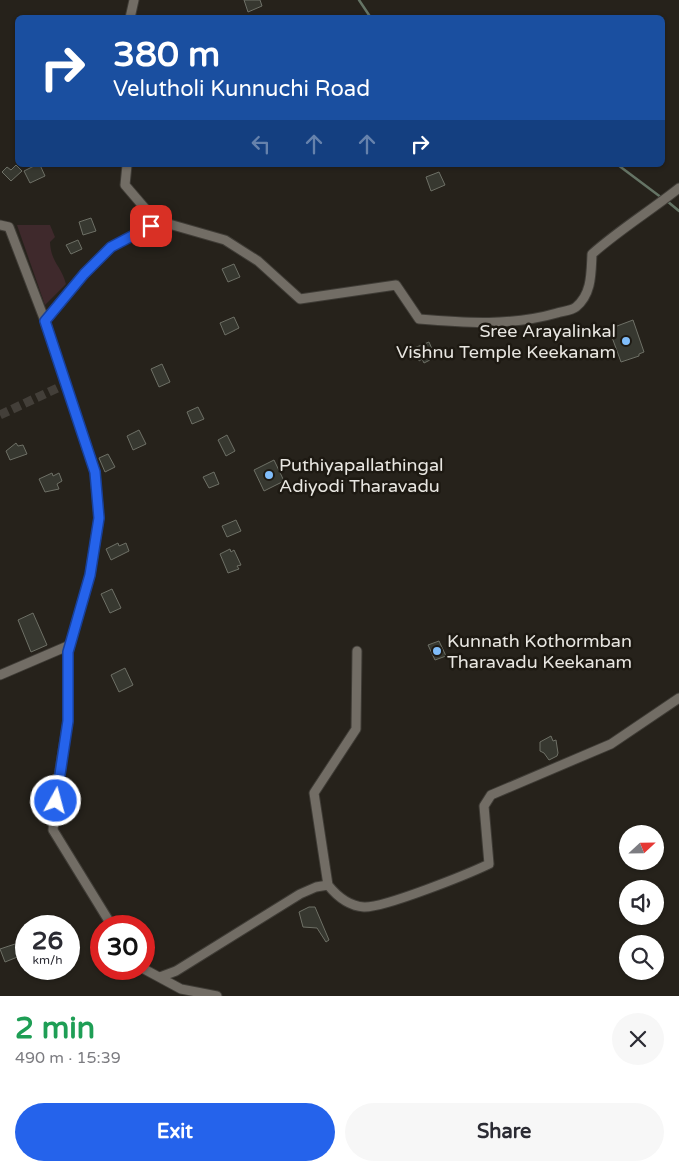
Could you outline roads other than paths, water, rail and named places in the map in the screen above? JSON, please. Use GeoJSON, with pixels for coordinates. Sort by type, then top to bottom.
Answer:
{"type":"FeatureCollection","features":[{"type":"Feature","properties":{"kind":"street"},"geometry":{"type":"LineString","coordinates":[[131,15],[134,0]]}},
{"type":"Feature","properties":{"kind":"street"},"geometry":{"type":"LineString","coordinates":[[128,167],[125,185],[155,220],[225,240],[258,261],[300,300],[396,285],[420,319],[464,323],[507,323],[548,316],[575,308],[590,286],[592,254],[611,236],[679,188]]}},
{"type":"Feature","properties":{"kind":"street"},"geometry":{"type":"LineString","coordinates":[[45,321],[84,274],[111,247],[151,226],[155,220]]}},
{"type":"Feature","properties":{"kind":"street"},"geometry":{"type":"LineString","coordinates":[[0,225],[9,227],[45,321],[95,472],[99,518],[90,575],[70,644],[68,721],[57,787],[53,830],[105,915]]}},
{"type":"Feature","properties":{"kind":"street"},"geometry":{"type":"LineString","coordinates":[[0,675],[70,644]]}},
{"type":"Feature","properties":{"kind":"street"},"geometry":{"type":"LineString","coordinates":[[357,651],[356,729],[314,793],[328,885],[338,897],[364,907],[400,898],[489,864],[484,806],[491,795],[611,744],[679,698]]}},
{"type":"Feature","properties":{"kind":"street"},"geometry":{"type":"LineString","coordinates":[[160,977],[176,971],[300,894],[316,887],[328,885]]}},
{"type":"Feature","properties":{"kind":"street"},"geometry":{"type":"LineString","coordinates":[[155,974],[181,989],[217,996]]}},
{"type":"Feature","properties":{"kind":"waterway"},"geometry":{"type":"LineString","coordinates":[[359,0],[369,15]]}},
{"type":"Feature","properties":{"kind":"waterway"},"geometry":{"type":"LineString","coordinates":[[621,167],[662,198]]}},
{"type":"Feature","properties":{"kind":"waterway"},"geometry":{"type":"LineString","coordinates":[[667,201],[679,211]]}},
{"type":"Feature","properties":{"kind":"tunnel"},"geometry":{"type":"LineString","coordinates":[[0,415],[66,384]]}},
{"type":"Feature","properties":{"kind":"place","name":"Sree Arayalinkal Vishnu Temple Keekanam"},"geometry":{"type":"Point","coordinates":[626,341]}},
{"type":"Feature","properties":{"kind":"place","name":"Puthiyapallathingal Adiyodi Tharavadu"},"geometry":{"type":"Point","coordinates":[269,475]}},
{"type":"Feature","properties":{"kind":"place","name":"Kunnath Kothormban Tharavadu Keekanam"},"geometry":{"type":"Point","coordinates":[437,651]}}]}
